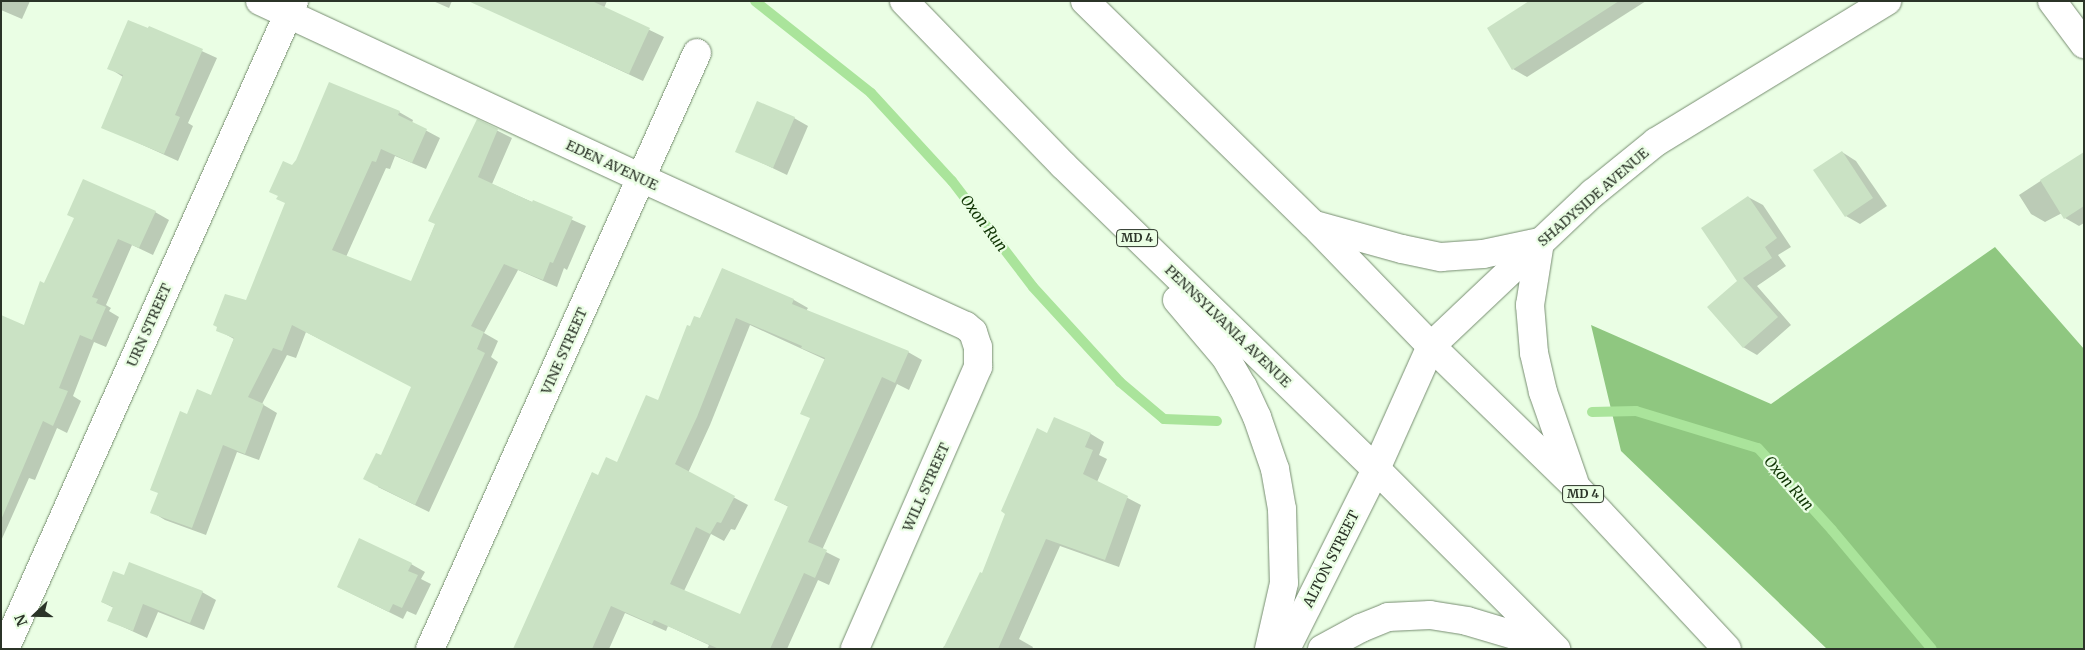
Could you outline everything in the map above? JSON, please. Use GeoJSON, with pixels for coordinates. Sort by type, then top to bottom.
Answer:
{"type":"FeatureCollection","features":[{"type":"Feature","properties":{"kind":"main road","name":"EDEN AVENUE"},"geometry":{"type":"LineString","coordinates":[[260,1],[291,8],[641,178],[966,326]]}},
{"type":"Feature","properties":{"kind":"main road","name":"PENNSYLVANIA AVENUE"},"geometry":{"type":"LineString","coordinates":[[904,1],[1063,165],[1376,469],[1556,649]]}},
{"type":"Feature","properties":{"kind":"main road","name":"MD 4"},"geometry":{"type":"LineString","coordinates":[[1085,1],[1313,224],[1432,346],[1576,487],[1728,649]]}},
{"type":"Feature","properties":{"kind":"main road","name":"SHADYSIDE AVENUE"},"geometry":{"type":"LineString","coordinates":[[1376,469],[1432,346],[1593,193],[1656,142],[1887,1]]}},
{"type":"Feature","properties":{"kind":"main road"},"geometry":{"type":"LineString","coordinates":[[2052,1],[2084,44]]}},
{"type":"Feature","properties":{"kind":"main road","name":"URN STREET"},"geometry":{"type":"LineString","coordinates":[[4,649],[291,8]]}},
{"type":"Feature","properties":{"kind":"main road","name":"VINE STREET"},"geometry":{"type":"LineString","coordinates":[[430,649],[698,53]]}},
{"type":"Feature","properties":{"kind":"main road"},"geometry":{"type":"LineString","coordinates":[[977,78],[1113,236],[1202,327],[1226,358],[1243,387],[1257,417],[1274,469],[1282,509],[1284,582],[1269,649]]}},
{"type":"Feature","properties":{"kind":"main road"},"geometry":{"type":"LineString","coordinates":[[1313,224],[1402,249],[1441,257],[1483,254],[1540,242],[1530,306],[1534,353],[1543,392],[1576,487]]}},
{"type":"Feature","properties":{"kind":"main road","name":"WILL STREET"},"geometry":{"type":"LineString","coordinates":[[855,649],[978,367],[978,347],[973,332],[966,326]]}},
{"type":"Feature","properties":{"kind":"main road","name":"ALTON STREET"},"geometry":{"type":"LineString","coordinates":[[1286,649],[1376,469]]}},
{"type":"Feature","properties":{"kind":"main road"},"geometry":{"type":"LineString","coordinates":[[1322,649],[1361,628],[1388,617],[1430,615],[1467,621],[1516,636],[1533,649]]}},
{"type":"Feature","properties":{"kind":"green space"},"geometry":{"type":"Polygon","coordinates":[[[1995,247],[2084,349],[2084,649],[1827,649],[1621,451],[1591,325],[1771,404],[1995,247]]]}},
{"type":"Feature","properties":{"kind":"building"},"geometry":{"type":"Polygon","coordinates":[[[468,1],[592,1],[650,28],[629,74],[468,1]]]}},
{"type":"Feature","properties":{"kind":"building"},"geometry":{"type":"Polygon","coordinates":[[[1529,1],[1619,1],[1512,70],[1487,28],[1529,1]]]}},
{"type":"Feature","properties":{"kind":"building"},"geometry":{"type":"Polygon","coordinates":[[[128,20],[148,28],[149,26],[203,49],[175,115],[180,117],[164,154],[101,128],[123,75],[107,69],[128,20]]]}},
{"type":"Feature","properties":{"kind":"building"},"geometry":{"type":"Polygon","coordinates":[[[329,82],[400,111],[398,115],[427,129],[412,163],[381,149],[376,162],[372,161],[332,250],[411,281],[435,224],[428,221],[477,119],[498,129],[478,177],[532,202],[533,200],[573,217],[553,263],[550,262],[543,280],[504,264],[471,326],[484,332],[477,349],[485,353],[415,505],[363,479],[376,453],[381,455],[411,387],[292,325],[282,351],[273,348],[248,397],[264,404],[245,454],[223,445],[192,528],[150,513],[158,493],[150,490],[180,411],[187,414],[197,389],[211,395],[234,338],[216,331],[217,327],[213,325],[225,294],[246,300],[285,203],[276,199],[278,196],[269,192],[283,161],[292,165],[296,160],[329,82]]]}},
{"type":"Feature","properties":{"kind":"building"},"geometry":{"type":"Polygon","coordinates":[[[757,101],[795,117],[773,168],[735,152],[757,101]]]}},
{"type":"Feature","properties":{"kind":"building"},"geometry":{"type":"Polygon","coordinates":[[[1842,151],[1873,198],[1845,217],[1813,170],[1842,151]]]}},
{"type":"Feature","properties":{"kind":"building"},"geometry":{"type":"Polygon","coordinates":[[[2084,152],[2084,206],[2064,219],[2040,180],[2084,152]]]}},
{"type":"Feature","properties":{"kind":"building"},"geometry":{"type":"Polygon","coordinates":[[[83,179],[156,211],[139,248],[118,239],[92,297],[98,299],[96,303],[106,307],[92,340],[80,335],[59,388],[68,391],[53,426],[43,421],[1,520],[1,315],[24,325],[40,281],[44,283],[74,218],[67,215],[83,179]]]}},
{"type":"Feature","properties":{"kind":"building"},"geometry":{"type":"Polygon","coordinates":[[[1748,196],[1777,238],[1765,247],[1772,258],[1743,278],[1778,317],[1743,348],[1707,307],[1737,281],[1701,228],[1748,196]]]}},
{"type":"Feature","properties":{"kind":"building"},"geometry":{"type":"Polygon","coordinates":[[[722,268],[794,299],[792,304],[909,351],[895,383],[882,377],[808,542],[827,550],[815,578],[804,573],[770,649],[719,649],[654,620],[652,624],[611,606],[592,649],[513,649],[592,472],[598,475],[606,457],[617,462],[646,395],[658,400],[687,325],[690,326],[694,316],[700,318],[722,268]],[[736,318],[697,417],[675,464],[735,496],[721,523],[717,522],[710,534],[696,527],[670,584],[740,614],[788,506],[774,500],[810,418],[800,414],[825,358],[801,348],[802,346],[736,318]]]}},
{"type":"Feature","properties":{"kind":"building"},"geometry":{"type":"Polygon","coordinates":[[[1054,417],[1091,433],[1085,447],[1093,450],[1083,474],[1128,496],[1105,560],[1046,539],[998,649],[943,649],[980,572],[982,573],[1005,514],[1001,511],[1037,428],[1047,433],[1054,417]]]}},
{"type":"Feature","properties":{"kind":"building"},"geometry":{"type":"Polygon","coordinates":[[[359,538],[412,563],[408,571],[418,575],[402,608],[393,604],[389,612],[337,587],[359,538]]]}},
{"type":"Feature","properties":{"kind":"building"},"geometry":{"type":"Polygon","coordinates":[[[129,562],[203,591],[190,623],[143,604],[133,631],[107,621],[113,607],[101,602],[113,571],[124,575],[129,562]]]}},
{"type":"Feature","properties":{"kind":"waterway","name":"Oxon Run"},"geometry":{"type":"LineString","coordinates":[[755,1],[871,93],[952,181],[1033,287],[1120,382],[1164,419],[1217,421]]}},
{"type":"Feature","properties":{"kind":"waterway","name":"Oxon Run"},"geometry":{"type":"LineString","coordinates":[[1592,412],[1636,411],[1758,448],[1832,530],[1932,649]]}}]}
